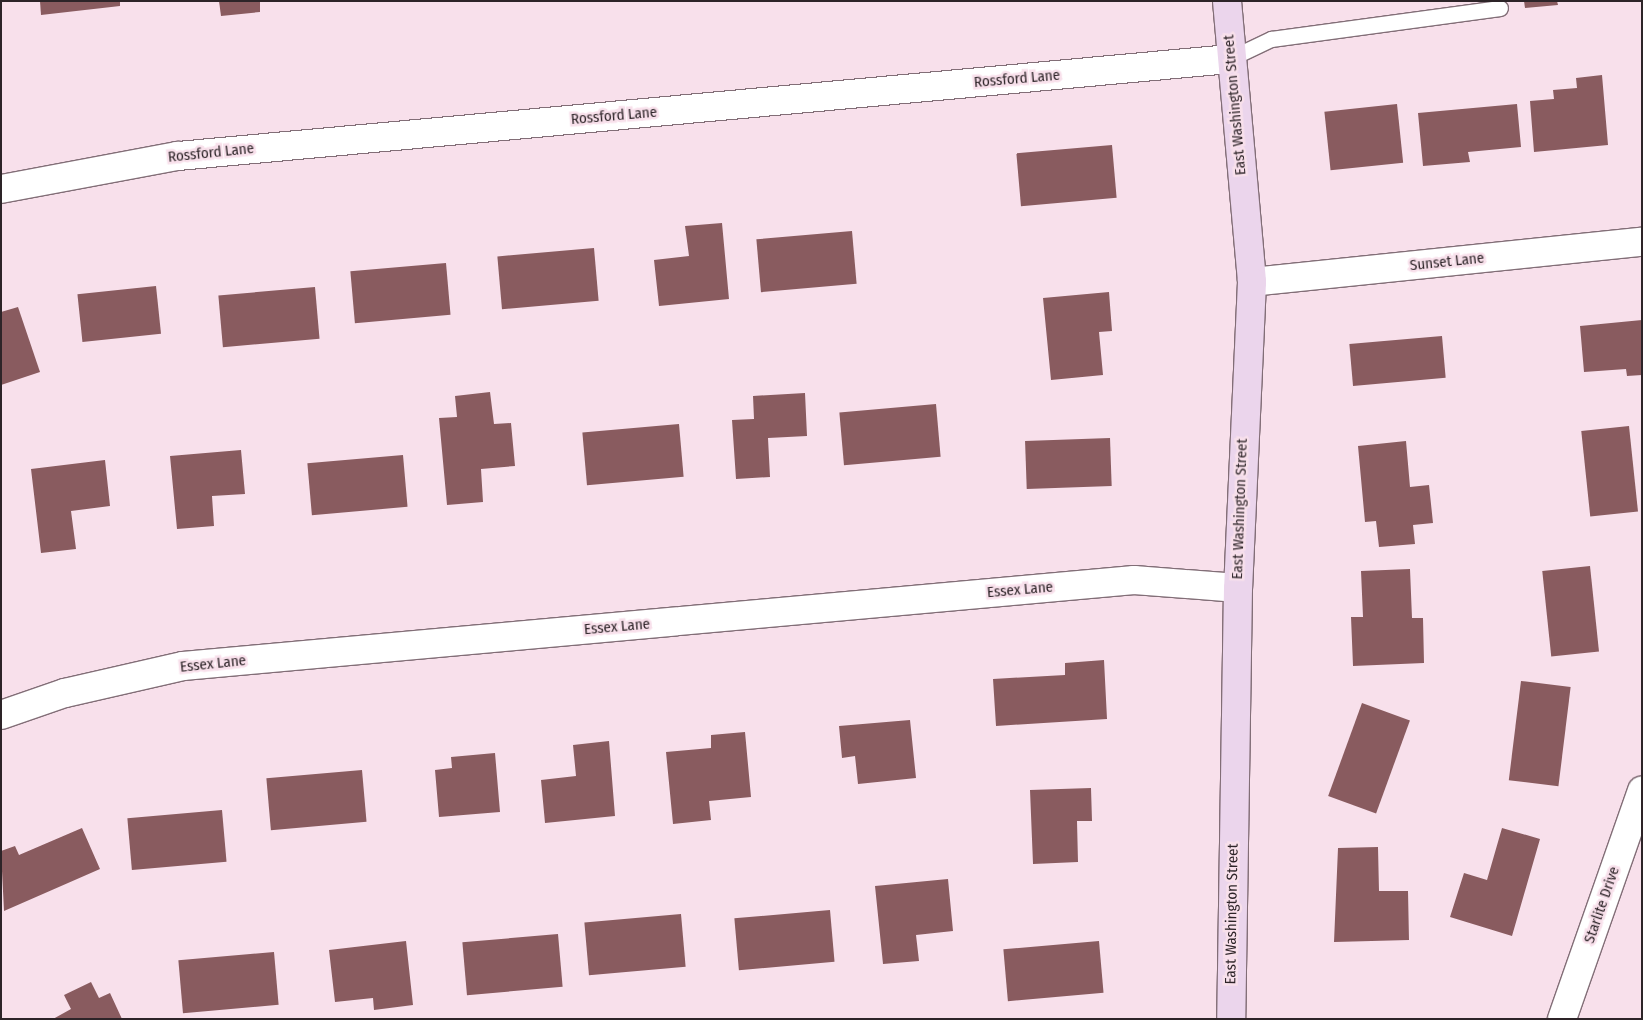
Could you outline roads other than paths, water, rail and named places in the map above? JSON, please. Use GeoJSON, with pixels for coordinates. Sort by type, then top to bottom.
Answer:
{"type":"FeatureCollection","features":[{"type":"Feature","properties":{"kind":"street","name":"East Washington Street"},"geometry":{"type":"LineString","coordinates":[[1227,1],[1229,59],[1252,282],[1238,588],[1231,1019]]}},
{"type":"Feature","properties":{"kind":"street","name":"Rossford Lane"},"geometry":{"type":"LineString","coordinates":[[1,189],[178,156],[1229,59]]}},
{"type":"Feature","properties":{"kind":"street","name":"Sunset Lane"},"geometry":{"type":"LineString","coordinates":[[1252,282],[1642,242]]}},
{"type":"Feature","properties":{"kind":"street","name":"Essex Lane"},"geometry":{"type":"LineString","coordinates":[[1,715],[65,693],[183,666],[1134,580],[1238,588]]}},
{"type":"Feature","properties":{"kind":"street","name":"Starlite Drive"},"geometry":{"type":"LineString","coordinates":[[1562,1019],[1642,791]]}},
{"type":"Feature","properties":{"kind":"lane"},"geometry":{"type":"LineString","coordinates":[[1229,59],[1271,39],[1500,8]]}}]}
